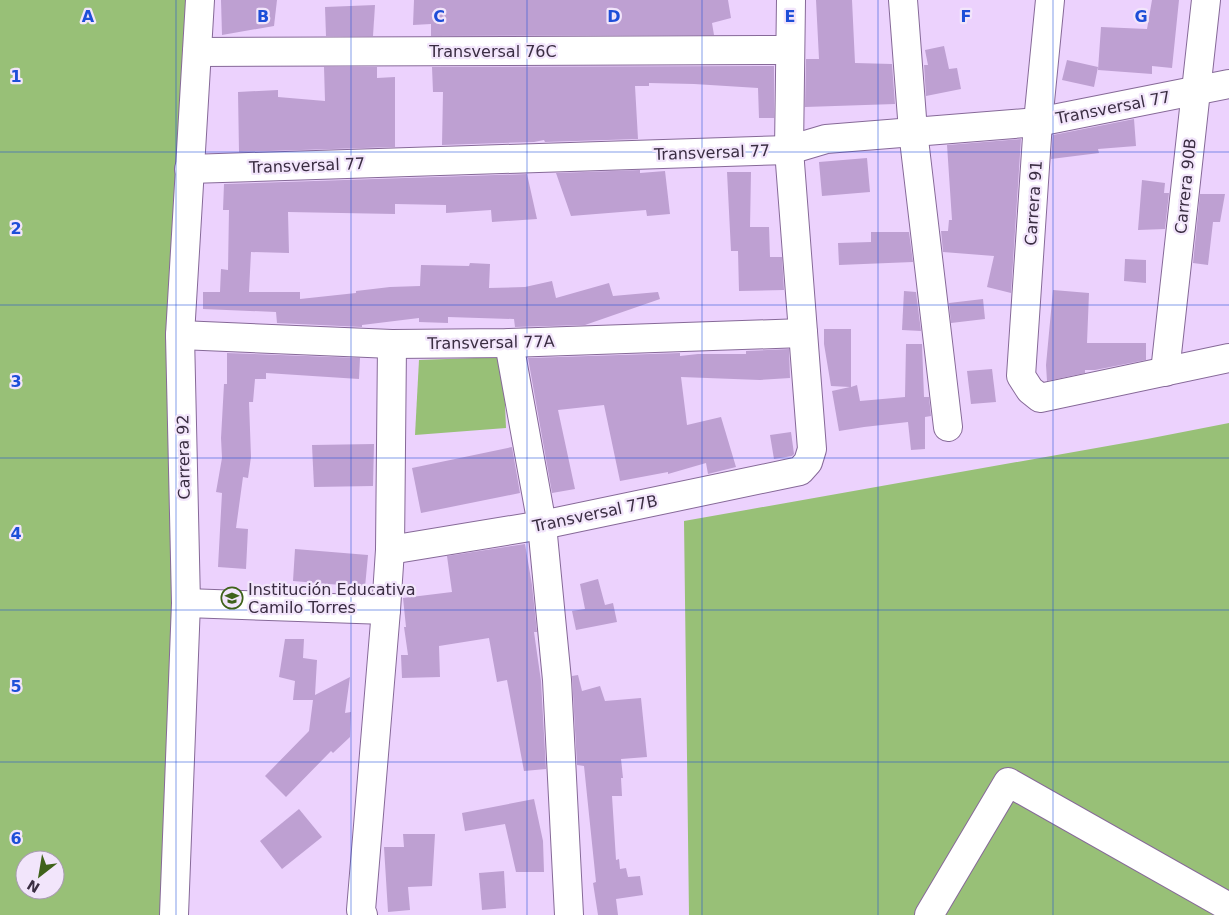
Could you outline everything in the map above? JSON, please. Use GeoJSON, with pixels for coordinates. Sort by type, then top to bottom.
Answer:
{"type":"FeatureCollection","features":[{"type":"Feature","properties":{"kind":"street","name":"Carrera 92"},"geometry":{"type":"LineString","coordinates":[[174,915],[186,603],[180,334],[200,0]]}},
{"type":"Feature","properties":{"kind":"street"},"geometry":{"type":"LineString","coordinates":[[791,0],[789,150],[803,333]]}},
{"type":"Feature","properties":{"kind":"street"},"geometry":{"type":"LineString","coordinates":[[903,0],[913,131],[948,426]]}},
{"type":"Feature","properties":{"kind":"street","name":"Carrera 91"},"geometry":{"type":"LineString","coordinates":[[1050,0],[1038,122],[1022,376],[1030,390],[1040,398],[1165,372]]}},
{"type":"Feature","properties":{"kind":"street","name":"Carrera 90B"},"geometry":{"type":"LineString","coordinates":[[1165,372],[1206,0]]}},
{"type":"Feature","properties":{"kind":"street","name":"Transversal 76C"},"geometry":{"type":"LineString","coordinates":[[197,52],[789,50]]}},
{"type":"Feature","properties":{"kind":"street","name":"Transversal 77"},"geometry":{"type":"LineString","coordinates":[[189,169],[789,150],[826,139],[1038,122],[1229,84]]}},
{"type":"Feature","properties":{"kind":"street","name":"Transversal 77A"},"geometry":{"type":"LineString","coordinates":[[180,334],[392,344],[509,343],[803,333]]}},
{"type":"Feature","properties":{"kind":"street","name":"Transversal 77B"},"geometry":{"type":"LineString","coordinates":[[390,550],[542,525],[800,471],[808,462],[812,449],[803,333]]}},
{"type":"Feature","properties":{"kind":"street"},"geometry":{"type":"LineString","coordinates":[[509,343],[542,525],[557,680],[570,915]]}},
{"type":"Feature","properties":{"kind":"street"},"geometry":{"type":"LineString","coordinates":[[363,915],[361,910],[390,550],[392,344]]}},
{"type":"Feature","properties":{"kind":"street"},"geometry":{"type":"LineString","coordinates":[[1165,372],[1229,358]]}},
{"type":"Feature","properties":{"kind":"street"},"geometry":{"type":"LineString","coordinates":[[186,603],[386,610]]}},
{"type":"Feature","properties":{"kind":"street"},"geometry":{"type":"LineString","coordinates":[[929,915],[1008,782],[1229,907]]}},
{"type":"Feature","properties":{"kind":"green space"},"geometry":{"type":"Polygon","coordinates":[[[0,0],[200,0],[176,915],[0,915],[0,0]]]}},
{"type":"Feature","properties":{"kind":"green space"},"geometry":{"type":"Polygon","coordinates":[[[503,357],[506,428],[415,435],[419,360],[503,357]]]}},
{"type":"Feature","properties":{"kind":"green space"},"geometry":{"type":"Polygon","coordinates":[[[1229,423],[1229,915],[689,915],[684,521],[1229,423]]]}},
{"type":"Feature","properties":{"kind":"building"},"geometry":{"type":"Polygon","coordinates":[[[221,0],[277,0],[274,26],[222,35],[221,0]]]}},
{"type":"Feature","properties":{"kind":"building"},"geometry":{"type":"Polygon","coordinates":[[[414,0],[728,0],[731,18],[712,23],[714,35],[431,36],[431,24],[413,25],[414,0]]]}},
{"type":"Feature","properties":{"kind":"building"},"geometry":{"type":"Polygon","coordinates":[[[816,0],[852,0],[855,63],[892,64],[895,104],[805,107],[806,59],[819,59],[816,0]]]}},
{"type":"Feature","properties":{"kind":"building"},"geometry":{"type":"Polygon","coordinates":[[[1152,0],[1179,0],[1172,68],[1152,66],[1152,74],[1098,70],[1101,27],[1147,29],[1152,0]]]}},
{"type":"Feature","properties":{"kind":"building"},"geometry":{"type":"Polygon","coordinates":[[[375,5],[373,36],[326,36],[325,7],[375,5]]]}},
{"type":"Feature","properties":{"kind":"building"},"geometry":{"type":"Polygon","coordinates":[[[944,46],[949,69],[957,68],[961,89],[926,96],[924,65],[928,65],[925,50],[944,46]]]}},
{"type":"Feature","properties":{"kind":"building"},"geometry":{"type":"Polygon","coordinates":[[[1067,60],[1098,67],[1094,87],[1062,80],[1067,60]]]}},
{"type":"Feature","properties":{"kind":"building"},"geometry":{"type":"Polygon","coordinates":[[[774,66],[774,118],[759,118],[758,88],[649,83],[649,86],[635,86],[638,139],[545,142],[544,140],[534,142],[442,145],[443,92],[433,92],[432,67],[774,66]]]}},
{"type":"Feature","properties":{"kind":"building"},"geometry":{"type":"Polygon","coordinates":[[[324,67],[377,67],[377,78],[395,77],[395,147],[239,152],[238,92],[278,90],[278,97],[325,101],[324,67]]]}},
{"type":"Feature","properties":{"kind":"building"},"geometry":{"type":"Polygon","coordinates":[[[1134,119],[1136,146],[1098,149],[1099,153],[1051,159],[1053,135],[1134,119]]]}},
{"type":"Feature","properties":{"kind":"building"},"geometry":{"type":"Polygon","coordinates":[[[1021,139],[1011,293],[987,287],[994,256],[943,252],[941,231],[948,231],[949,220],[952,220],[947,145],[1021,139]]]}},
{"type":"Feature","properties":{"kind":"building"},"geometry":{"type":"Polygon","coordinates":[[[867,158],[870,192],[822,196],[819,162],[867,158]]]}},
{"type":"Feature","properties":{"kind":"building"},"geometry":{"type":"Polygon","coordinates":[[[640,170],[640,173],[665,171],[670,214],[647,216],[646,210],[571,216],[556,173],[640,170]]]}},
{"type":"Feature","properties":{"kind":"building"},"geometry":{"type":"Polygon","coordinates":[[[727,172],[751,172],[750,227],[769,227],[770,257],[782,257],[784,290],[739,291],[738,251],[731,251],[727,172]]]}},
{"type":"Feature","properties":{"kind":"building"},"geometry":{"type":"Polygon","coordinates":[[[527,174],[537,219],[492,222],[491,210],[446,213],[446,205],[395,204],[395,214],[288,212],[289,253],[251,252],[249,292],[300,292],[300,299],[390,287],[420,286],[421,265],[469,266],[470,263],[490,264],[489,288],[525,287],[552,281],[556,298],[609,283],[613,296],[658,292],[660,299],[585,325],[515,327],[514,319],[448,317],[448,323],[419,322],[419,318],[362,325],[362,327],[277,323],[276,312],[203,309],[203,292],[220,292],[221,269],[228,270],[229,210],[223,210],[224,184],[527,174]]]}},
{"type":"Feature","properties":{"kind":"building"},"geometry":{"type":"Polygon","coordinates":[[[1142,180],[1165,183],[1164,193],[1169,193],[1165,229],[1138,230],[1142,180]]]}},
{"type":"Feature","properties":{"kind":"building"},"geometry":{"type":"Polygon","coordinates":[[[1200,194],[1225,194],[1220,222],[1213,222],[1208,265],[1193,263],[1200,194]]]}},
{"type":"Feature","properties":{"kind":"building"},"geometry":{"type":"Polygon","coordinates":[[[871,232],[909,232],[913,262],[839,265],[838,243],[871,242],[871,232]]]}},
{"type":"Feature","properties":{"kind":"building"},"geometry":{"type":"Polygon","coordinates":[[[1125,259],[1146,260],[1146,283],[1124,281],[1125,259]]]}},
{"type":"Feature","properties":{"kind":"building"},"geometry":{"type":"Polygon","coordinates":[[[1053,290],[1089,293],[1087,343],[1146,343],[1146,360],[1095,370],[1085,370],[1085,373],[1047,381],[1046,365],[1053,290]]]}},
{"type":"Feature","properties":{"kind":"building"},"geometry":{"type":"Polygon","coordinates":[[[904,291],[916,292],[921,331],[902,330],[904,291]]]}},
{"type":"Feature","properties":{"kind":"building"},"geometry":{"type":"Polygon","coordinates":[[[983,299],[985,319],[951,323],[949,303],[983,299]]]}},
{"type":"Feature","properties":{"kind":"building"},"geometry":{"type":"Polygon","coordinates":[[[824,329],[851,329],[851,387],[857,385],[860,401],[905,397],[906,344],[922,344],[924,397],[929,397],[931,416],[925,417],[925,449],[911,450],[908,422],[839,431],[832,391],[850,387],[831,386],[824,344],[824,329]]]}},
{"type":"Feature","properties":{"kind":"building"},"geometry":{"type":"Polygon","coordinates":[[[789,349],[790,378],[760,380],[681,377],[687,425],[721,417],[736,467],[708,474],[706,463],[668,474],[668,472],[620,481],[604,405],[558,410],[575,489],[552,493],[528,358],[680,353],[680,356],[746,354],[746,351],[789,349]]]}},
{"type":"Feature","properties":{"kind":"building"},"geometry":{"type":"Polygon","coordinates":[[[227,353],[360,358],[359,379],[266,373],[266,379],[255,379],[253,402],[249,402],[251,457],[248,478],[243,477],[236,528],[248,529],[246,569],[218,567],[222,493],[216,492],[222,458],[221,438],[224,384],[227,384],[227,353]]]}},
{"type":"Feature","properties":{"kind":"building"},"geometry":{"type":"Polygon","coordinates":[[[992,369],[996,402],[971,404],[967,371],[992,369]]]}},
{"type":"Feature","properties":{"kind":"building"},"geometry":{"type":"Polygon","coordinates":[[[791,432],[794,454],[774,459],[770,435],[791,432]]]}},
{"type":"Feature","properties":{"kind":"building"},"geometry":{"type":"Polygon","coordinates":[[[374,444],[373,486],[314,487],[312,445],[374,444]]]}},
{"type":"Feature","properties":{"kind":"building"},"geometry":{"type":"Polygon","coordinates":[[[512,447],[520,493],[421,513],[412,468],[512,447]]]}},
{"type":"Feature","properties":{"kind":"building"},"geometry":{"type":"Polygon","coordinates":[[[525,544],[537,632],[534,632],[541,681],[546,769],[524,771],[507,680],[497,682],[489,638],[439,646],[440,677],[402,678],[401,655],[408,655],[404,627],[406,627],[403,598],[452,592],[447,556],[525,544]]]}},
{"type":"Feature","properties":{"kind":"building"},"geometry":{"type":"Polygon","coordinates":[[[295,549],[368,555],[365,587],[293,581],[295,549]]]}},
{"type":"Feature","properties":{"kind":"building"},"geometry":{"type":"Polygon","coordinates":[[[598,579],[605,605],[613,603],[617,622],[576,630],[572,611],[585,609],[580,584],[598,579]]]}},
{"type":"Feature","properties":{"kind":"building"},"geometry":{"type":"Polygon","coordinates":[[[285,639],[304,639],[303,658],[317,660],[315,695],[350,677],[345,713],[351,712],[350,737],[333,753],[331,751],[286,797],[265,776],[309,731],[313,700],[293,700],[295,681],[279,677],[285,639]]]}},
{"type":"Feature","properties":{"kind":"building"},"geometry":{"type":"Polygon","coordinates":[[[578,675],[582,691],[600,686],[605,701],[641,698],[647,757],[621,759],[622,796],[612,796],[616,860],[619,859],[620,869],[626,868],[628,877],[640,876],[643,895],[616,899],[618,915],[598,915],[593,883],[596,882],[584,766],[577,765],[572,676],[578,675]]]}},
{"type":"Feature","properties":{"kind":"building"},"geometry":{"type":"Polygon","coordinates":[[[534,799],[543,841],[544,872],[516,872],[505,824],[465,831],[462,813],[534,799]]]}},
{"type":"Feature","properties":{"kind":"building"},"geometry":{"type":"Polygon","coordinates":[[[299,809],[322,837],[282,869],[260,841],[299,809]]]}},
{"type":"Feature","properties":{"kind":"building"},"geometry":{"type":"Polygon","coordinates":[[[403,834],[435,834],[432,886],[408,887],[410,910],[388,912],[384,847],[404,847],[403,834]]]}},
{"type":"Feature","properties":{"kind":"building"},"geometry":{"type":"Polygon","coordinates":[[[504,871],[506,908],[482,910],[479,873],[504,871]]]}},
{"type":"Feature","properties":{"kind":"place","name":"Institución Educativa Camilo Torres"},"geometry":{"type":"Point","coordinates":[232,598]}}]}
